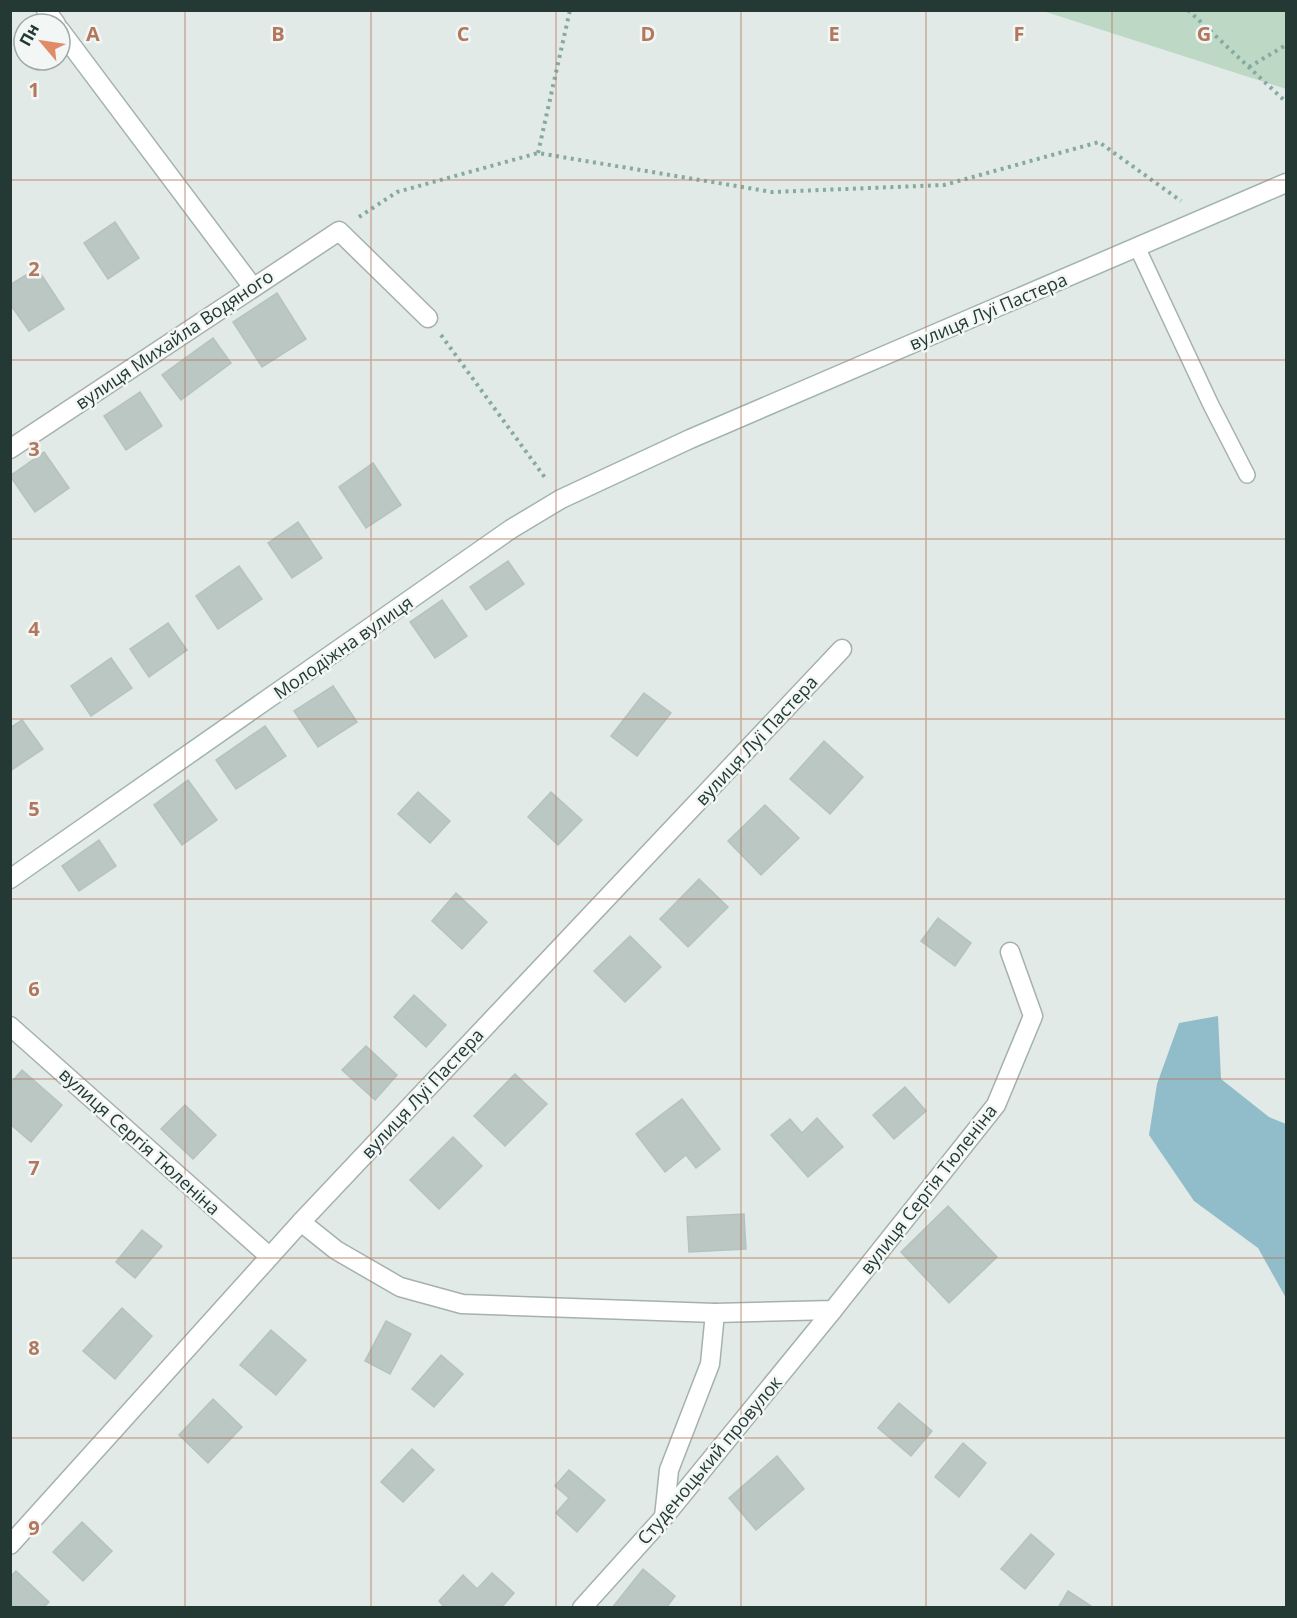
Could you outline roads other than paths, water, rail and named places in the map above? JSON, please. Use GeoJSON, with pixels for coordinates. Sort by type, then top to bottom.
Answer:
{"type":"FeatureCollection","features":[{"type":"Feature","properties":{"kind":"street"},"geometry":{"type":"LineString","coordinates":[[72,46],[252,286]]}},
{"type":"Feature","properties":{"kind":"street","name":"вулиця Луї Пастера"},"geometry":{"type":"LineString","coordinates":[[690,439],[1287,183]]}},
{"type":"Feature","properties":{"kind":"street","name":"вулиця Михайла Водяного"},"geometry":{"type":"LineString","coordinates":[[10,449],[252,286],[339,231],[428,318]]}},
{"type":"Feature","properties":{"kind":"street","name":"Молодіжна вулиця"},"geometry":{"type":"LineString","coordinates":[[10,879],[512,529],[561,499],[690,439]]}},
{"type":"Feature","properties":{"kind":"street","name":"вулиця Луї Пастера"},"geometry":{"type":"LineString","coordinates":[[10,1545],[300,1222],[842,649]]}},
{"type":"Feature","properties":{"kind":"street","name":"вулиця Сергія Тюленіна"},"geometry":{"type":"LineString","coordinates":[[833,1310],[996,1105],[1033,1016],[1010,952]]}},
{"type":"Feature","properties":{"kind":"street","name":"вулиця Сергія Тюленіна"},"geometry":{"type":"LineString","coordinates":[[10,1026],[269,1256]]}},
{"type":"Feature","properties":{"kind":"street"},"geometry":{"type":"LineString","coordinates":[[300,1222],[336,1250],[400,1287],[462,1304],[715,1313],[833,1310]]}},
{"type":"Feature","properties":{"kind":"street","name":"Студеноцький провулок"},"geometry":{"type":"LineString","coordinates":[[582,1608],[664,1517],[833,1310]]}},
{"type":"Feature","properties":{"kind":"street"},"geometry":{"type":"LineString","coordinates":[[664,1517],[669,1470],[710,1364],[715,1313]]}},
{"type":"Feature","properties":{"kind":"lane"},"geometry":{"type":"LineString","coordinates":[[1137,247],[1211,405],[1247,475]]}},
{"type":"Feature","properties":{"kind":"water"},"geometry":{"type":"Polygon","coordinates":[[[1218,1016],[1221,1079],[1269,1117],[1286,1124],[1286,1298],[1258,1248],[1194,1201],[1149,1135],[1157,1084],[1179,1023],[1218,1016]]]}}]}
